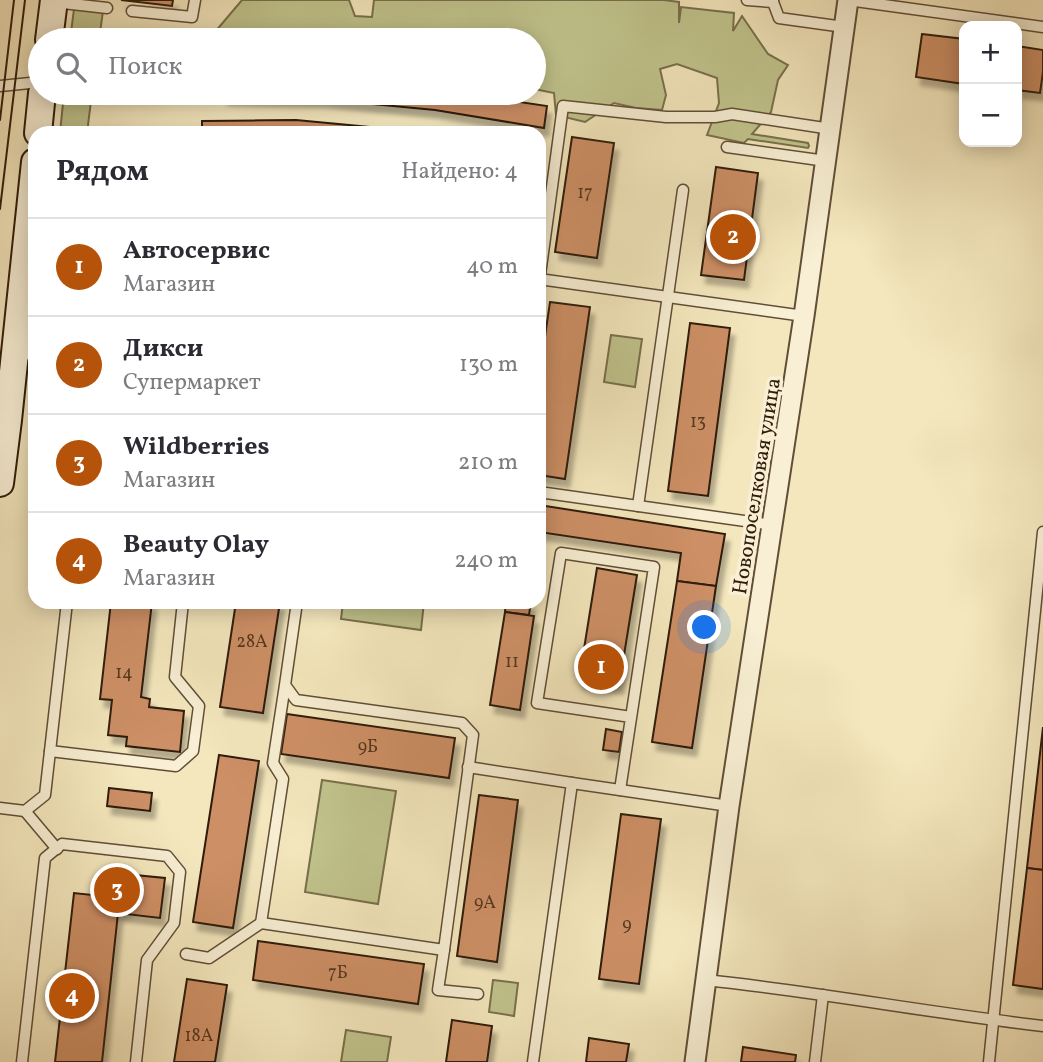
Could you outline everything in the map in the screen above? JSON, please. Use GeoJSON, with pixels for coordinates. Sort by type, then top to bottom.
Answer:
{"type":"FeatureCollection","features":[{"type":"Feature","properties":{"kind":"street","name":"Новопоселковая улица"},"geometry":{"type":"LineString","coordinates":[[695,1062],[729,806],[827,162],[848,0]]}},
{"type":"Feature","properties":{"kind":"street"},"geometry":{"type":"LineString","coordinates":[[51,28],[54,1]]}},
{"type":"Feature","properties":{"kind":"street"},"geometry":{"type":"LineString","coordinates":[[39,126],[41,105]]}},
{"type":"Feature","properties":{"kind":"street"},"geometry":{"type":"LineString","coordinates":[[0,483],[4,419],[25,354],[28,296]]}},
{"type":"Feature","properties":{"kind":"lane"},"geometry":{"type":"LineString","coordinates":[[132,11],[192,17],[195,0]]}},
{"type":"Feature","properties":{"kind":"lane"},"geometry":{"type":"LineString","coordinates":[[747,0],[773,1],[779,19],[844,27]]}},
{"type":"Feature","properties":{"kind":"lane"},"geometry":{"type":"LineString","coordinates":[[848,0],[1043,27]]}},
{"type":"Feature","properties":{"kind":"lane"},"geometry":{"type":"LineString","coordinates":[[54,1],[107,8]]}},
{"type":"Feature","properties":{"kind":"lane"},"geometry":{"type":"LineString","coordinates":[[0,86],[28,83]]}},
{"type":"Feature","properties":{"kind":"lane"},"geometry":{"type":"LineString","coordinates":[[546,211],[563,106],[666,117],[715,117],[732,114],[831,129]]}},
{"type":"Feature","properties":{"kind":"lane"},"geometry":{"type":"LineString","coordinates":[[727,147],[827,162]]}},
{"type":"Feature","properties":{"kind":"lane"},"geometry":{"type":"LineString","coordinates":[[638,506],[683,190]]}},
{"type":"Feature","properties":{"kind":"lane"},"geometry":{"type":"LineString","coordinates":[[546,281],[804,316]]}},
{"type":"Feature","properties":{"kind":"lane"},"geometry":{"type":"LineString","coordinates":[[546,493],[773,525]]}},
{"type":"Feature","properties":{"kind":"lane"},"geometry":{"type":"LineString","coordinates":[[989,1062],[1043,531]]}},
{"type":"Feature","properties":{"kind":"lane"},"geometry":{"type":"LineString","coordinates":[[620,790],[654,568],[561,553],[537,703],[631,717]]}},
{"type":"Feature","properties":{"kind":"lane"},"geometry":{"type":"LineString","coordinates":[[25,811],[45,795],[66,609]]}},
{"type":"Feature","properties":{"kind":"lane"},"geometry":{"type":"LineString","coordinates":[[50,751],[176,766],[193,751],[199,706],[175,677],[182,609]]}},
{"type":"Feature","properties":{"kind":"lane"},"geometry":{"type":"LineString","coordinates":[[261,923],[283,779],[274,763],[296,609]]}},
{"type":"Feature","properties":{"kind":"lane"},"geometry":{"type":"LineString","coordinates":[[285,685],[296,700],[462,723],[473,735],[438,989],[478,994]]}},
{"type":"Feature","properties":{"kind":"lane"},"geometry":{"type":"LineString","coordinates":[[468,767],[729,806]]}},
{"type":"Feature","properties":{"kind":"lane"},"geometry":{"type":"LineString","coordinates":[[533,1062],[572,783]]}},
{"type":"Feature","properties":{"kind":"lane"},"geometry":{"type":"LineString","coordinates":[[0,808],[25,811],[57,849]]}},
{"type":"Feature","properties":{"kind":"lane"},"geometry":{"type":"LineString","coordinates":[[22,1062],[45,858],[62,844],[167,856],[180,872],[174,923],[147,960],[136,1062]]}},
{"type":"Feature","properties":{"kind":"lane"},"geometry":{"type":"LineString","coordinates":[[186,954],[209,958],[261,923],[444,950]]}},
{"type":"Feature","properties":{"kind":"lane"},"geometry":{"type":"LineString","coordinates":[[706,980],[1043,1026]]}},
{"type":"Feature","properties":{"kind":"lane"},"geometry":{"type":"LineString","coordinates":[[815,1062],[823,995]]}},
{"type":"Feature","properties":{"kind":"green space"},"geometry":{"type":"Polygon","coordinates":[[[242,0],[349,0],[355,16],[372,17],[374,0],[679,2],[679,23],[681,7],[734,13],[733,31],[742,16],[768,54],[788,65],[778,80],[771,112],[752,134],[808,143],[809,146],[808,148],[748,139],[744,143],[707,135],[719,103],[717,78],[677,64],[660,69],[666,95],[662,110],[614,103],[585,122],[556,115],[554,93],[546,91],[546,28],[218,28],[242,0]]]}},
{"type":"Feature","properties":{"kind":"green space"},"geometry":{"type":"Polygon","coordinates":[[[74,9],[103,11],[101,28],[72,28],[74,9]]]}},
{"type":"Feature","properties":{"kind":"green space"},"geometry":{"type":"Polygon","coordinates":[[[63,105],[90,105],[88,126],[61,126],[63,105]]]}},
{"type":"Feature","properties":{"kind":"green space"},"geometry":{"type":"Polygon","coordinates":[[[611,335],[642,339],[635,387],[604,382],[611,335]]]}},
{"type":"Feature","properties":{"kind":"green space"},"geometry":{"type":"Polygon","coordinates":[[[342,609],[423,609],[421,630],[341,619],[342,609]]]}},
{"type":"Feature","properties":{"kind":"green space"},"geometry":{"type":"Polygon","coordinates":[[[322,780],[396,791],[378,904],[305,892],[322,780]]]}},
{"type":"Feature","properties":{"kind":"green space"},"geometry":{"type":"Polygon","coordinates":[[[493,980],[518,983],[514,1016],[489,1012],[493,980]]]}},
{"type":"Feature","properties":{"kind":"green space"},"geometry":{"type":"Polygon","coordinates":[[[346,1030],[391,1037],[387,1062],[341,1062],[346,1030]]]}},
{"type":"Feature","properties":{"kind":"building"},"geometry":{"type":"Polygon","coordinates":[[[121,0],[173,0],[172,6],[121,0]]]}},
{"type":"Feature","properties":{"kind":"building"},"geometry":{"type":"Polygon","coordinates":[[[922,34],[959,38],[959,83],[916,77],[922,34]]]}},
{"type":"Feature","properties":{"kind":"building"},"geometry":{"type":"Polygon","coordinates":[[[1022,47],[1043,50],[1040,93],[1022,91],[1022,47]]]}},
{"type":"Feature","properties":{"kind":"building"},"geometry":{"type":"Polygon","coordinates":[[[383,105],[547,106],[544,126],[383,105]]]}},
{"type":"Feature","properties":{"kind":"building"},"geometry":{"type":"Polygon","coordinates":[[[296,120],[359,126],[202,126],[202,121],[296,120]]]}},
{"type":"Feature","properties":{"kind":"building"},"geometry":{"type":"Polygon","coordinates":[[[572,137],[614,143],[597,258],[555,252],[572,137]]]}},
{"type":"Feature","properties":{"kind":"building"},"geometry":{"type":"Polygon","coordinates":[[[716,167],[758,173],[744,280],[701,275],[716,167]]]}},
{"type":"Feature","properties":{"kind":"building"},"geometry":{"type":"Polygon","coordinates":[[[550,302],[590,307],[565,479],[546,476],[546,329],[550,302]]]}},
{"type":"Feature","properties":{"kind":"building"},"geometry":{"type":"Polygon","coordinates":[[[690,323],[730,328],[708,496],[668,491],[690,323]]]}},
{"type":"Feature","properties":{"kind":"building"},"geometry":{"type":"Polygon","coordinates":[[[546,506],[725,534],[716,586],[677,581],[681,553],[546,533],[546,506]]]}},
{"type":"Feature","properties":{"kind":"building"},"geometry":{"type":"Polygon","coordinates":[[[597,568],[637,575],[619,686],[579,680],[597,568]]]}},
{"type":"Feature","properties":{"kind":"building"},"geometry":{"type":"Polygon","coordinates":[[[677,581],[716,586],[692,748],[652,742],[677,581]]]}},
{"type":"Feature","properties":{"kind":"building"},"geometry":{"type":"Polygon","coordinates":[[[110,609],[151,609],[141,697],[150,699],[149,707],[184,711],[180,752],[126,746],[127,737],[108,735],[112,700],[100,699],[110,609]]]}},
{"type":"Feature","properties":{"kind":"building"},"geometry":{"type":"Polygon","coordinates":[[[235,609],[279,609],[263,713],[220,707],[235,609]]]}},
{"type":"Feature","properties":{"kind":"building"},"geometry":{"type":"Polygon","coordinates":[[[505,609],[530,609],[529,615],[505,612],[505,609]]]}},
{"type":"Feature","properties":{"kind":"building"},"geometry":{"type":"Polygon","coordinates":[[[505,612],[534,616],[520,710],[490,705],[505,612]]]}},
{"type":"Feature","properties":{"kind":"building"},"geometry":{"type":"Polygon","coordinates":[[[287,714],[455,738],[449,778],[281,754],[287,714]]]}},
{"type":"Feature","properties":{"kind":"building"},"geometry":{"type":"Polygon","coordinates":[[[1043,727],[1043,870],[1027,868],[1043,727]]]}},
{"type":"Feature","properties":{"kind":"building"},"geometry":{"type":"Polygon","coordinates":[[[606,729],[622,732],[619,752],[603,750],[606,729]]]}},
{"type":"Feature","properties":{"kind":"building"},"geometry":{"type":"Polygon","coordinates":[[[219,755],[259,761],[233,928],[193,922],[219,755]]]}},
{"type":"Feature","properties":{"kind":"building"},"geometry":{"type":"Polygon","coordinates":[[[109,788],[152,793],[150,811],[107,806],[109,788]]]}},
{"type":"Feature","properties":{"kind":"building"},"geometry":{"type":"Polygon","coordinates":[[[479,795],[518,800],[497,962],[457,956],[479,795]]]}},
{"type":"Feature","properties":{"kind":"building"},"geometry":{"type":"Polygon","coordinates":[[[621,814],[661,819],[639,984],[599,979],[621,814]]]}},
{"type":"Feature","properties":{"kind":"building"},"geometry":{"type":"Polygon","coordinates":[[[1027,868],[1043,870],[1043,989],[1013,985],[1027,868]]]}},
{"type":"Feature","properties":{"kind":"building"},"geometry":{"type":"Polygon","coordinates":[[[114,873],[165,878],[160,918],[118,913],[102,1062],[55,1062],[74,893],[111,897],[114,873]]]}},
{"type":"Feature","properties":{"kind":"building"},"geometry":{"type":"Polygon","coordinates":[[[258,941],[424,964],[418,1004],[253,980],[258,941]]]}},
{"type":"Feature","properties":{"kind":"building"},"geometry":{"type":"Polygon","coordinates":[[[187,979],[227,985],[215,1062],[174,1062],[187,979]]]}},
{"type":"Feature","properties":{"kind":"building"},"geometry":{"type":"Polygon","coordinates":[[[452,1020],[492,1026],[487,1062],[446,1062],[452,1020]]]}},
{"type":"Feature","properties":{"kind":"building"},"geometry":{"type":"Polygon","coordinates":[[[589,1038],[629,1044],[626,1062],[586,1062],[589,1038]]]}},
{"type":"Feature","properties":{"kind":"building"},"geometry":{"type":"Polygon","coordinates":[[[743,1047],[796,1055],[795,1062],[741,1062],[743,1047]]]}},
{"type":"Feature","properties":{"kind":"tram line"},"geometry":{"type":"LineString","coordinates":[[0,120],[14,0]]}},
{"type":"Feature","properties":{"kind":"tram line"},"geometry":{"type":"LineString","coordinates":[[0,209],[25,0]]}},
{"type":"Feature","properties":{"kind":"place","name":"Дикси"},"geometry":{"type":"Point","coordinates":[733,237]}},
{"type":"Feature","properties":{"kind":"place","name":"Автосервис"},"geometry":{"type":"Point","coordinates":[601,667]}},
{"type":"Feature","properties":{"kind":"place","name":"Wildberries"},"geometry":{"type":"Point","coordinates":[117,890]}},
{"type":"Feature","properties":{"kind":"place","name":"Beauty Olay"},"geometry":{"type":"Point","coordinates":[72,996]}}]}
